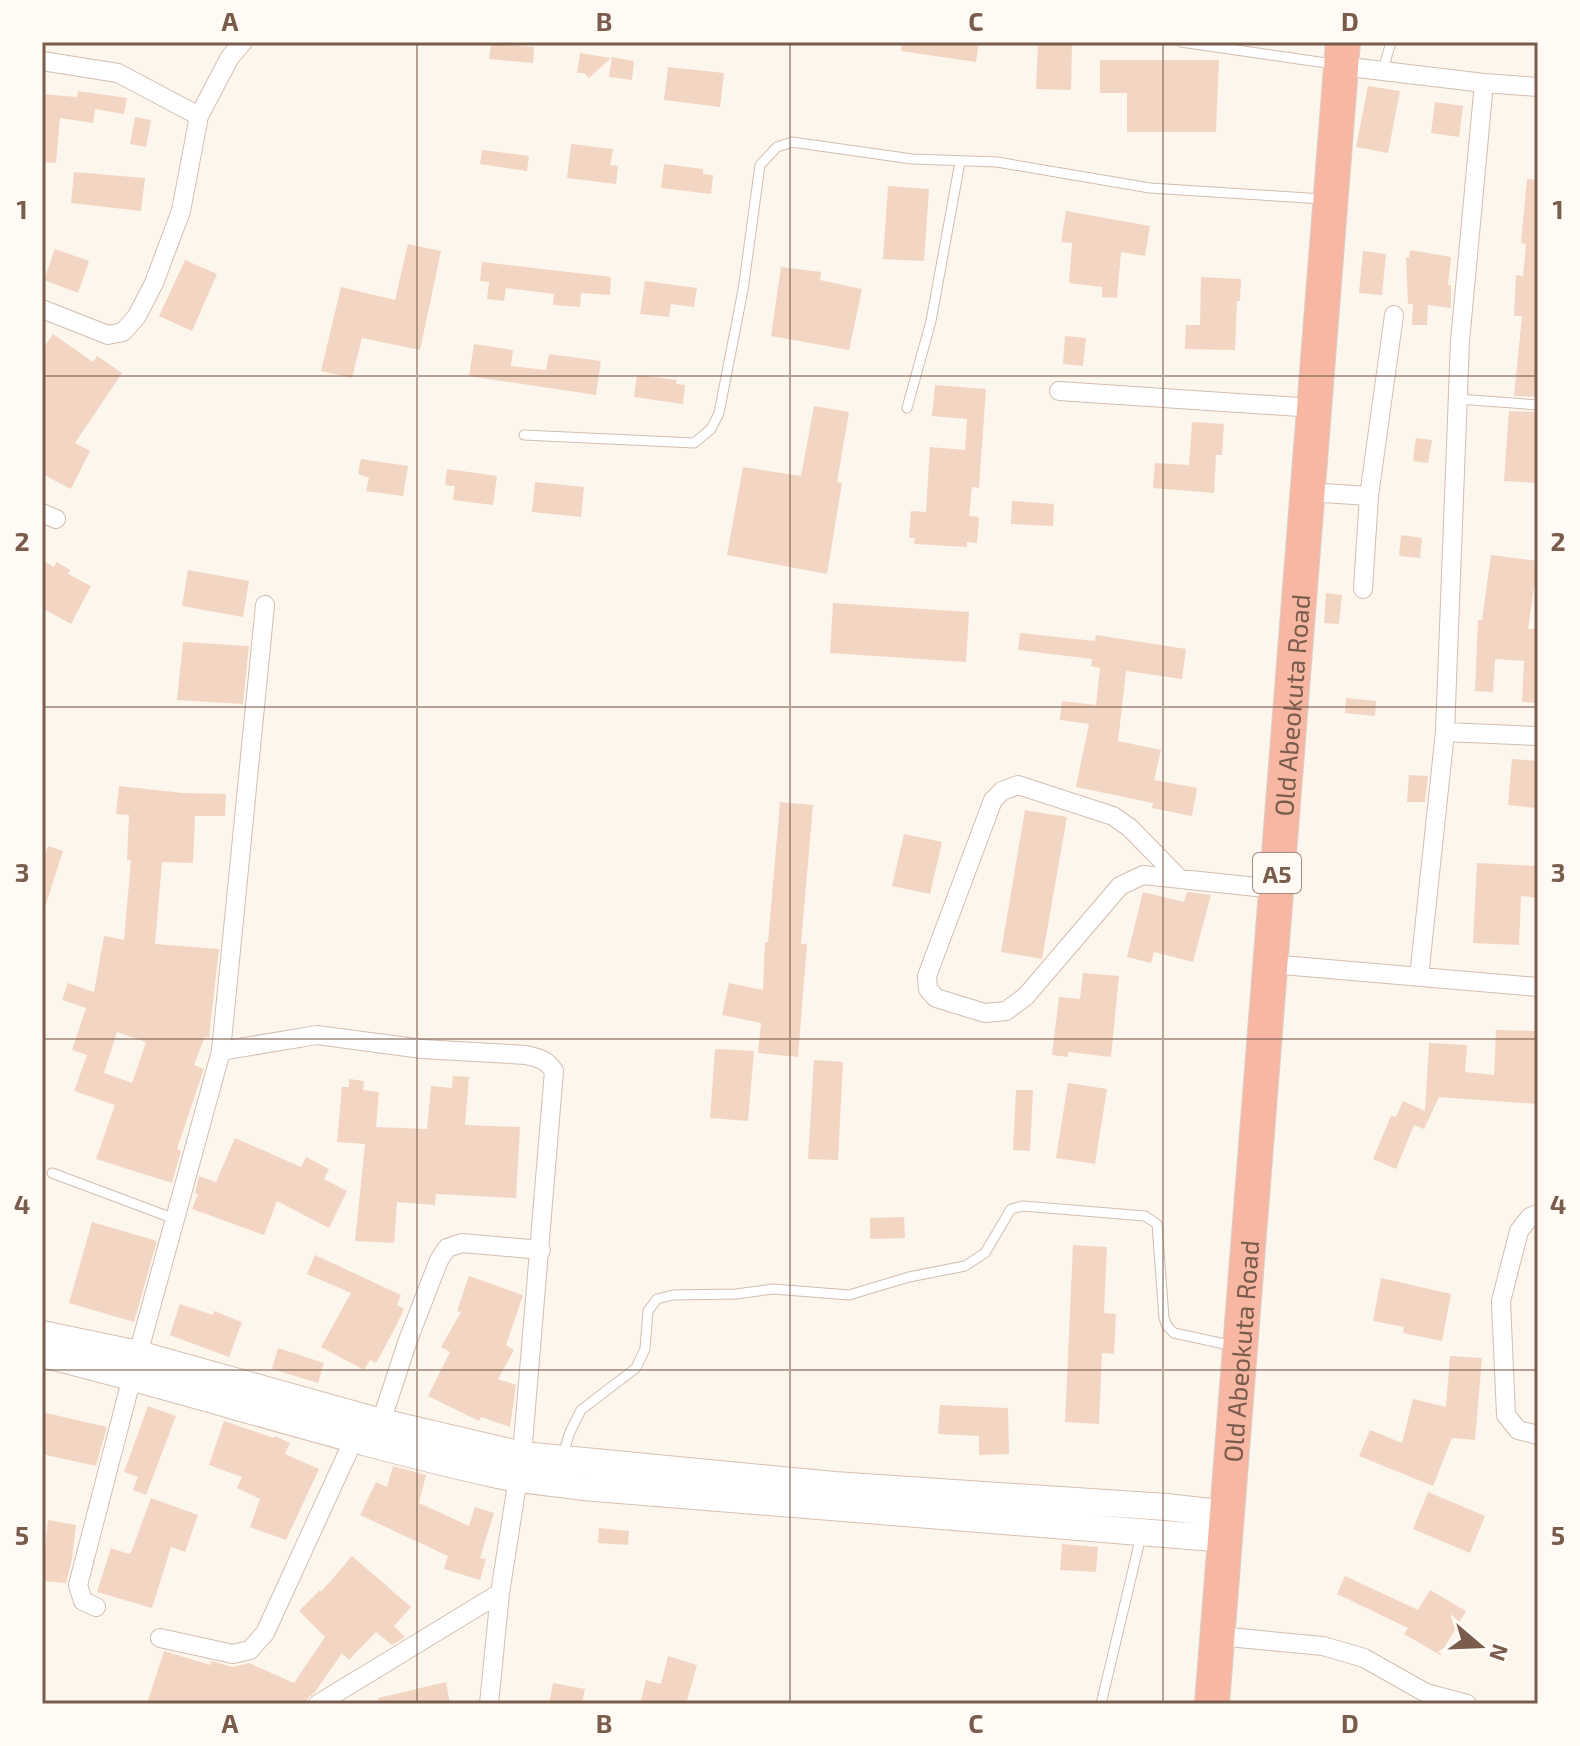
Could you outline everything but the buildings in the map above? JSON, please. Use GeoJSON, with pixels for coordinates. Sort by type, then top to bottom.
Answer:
{"type":"FeatureCollection","features":[{"type":"Feature","properties":{"kind":"highway","name":"Old Abeokuta Road"},"geometry":{"type":"LineString","coordinates":[[1212,1704],[1342,54]]}},
{"type":"Feature","properties":{"kind":"street"},"geometry":{"type":"LineString","coordinates":[[42,309],[108,335],[123,332],[137,316],[154,283],[181,211],[199,116],[230,57],[243,42]]}},
{"type":"Feature","properties":{"kind":"street"},"geometry":{"type":"LineString","coordinates":[[1342,54],[1383,70],[1538,87]]}},
{"type":"Feature","properties":{"kind":"street"},"geometry":{"type":"LineString","coordinates":[[42,61],[118,73],[199,116]]}},
{"type":"Feature","properties":{"kind":"street"},"geometry":{"type":"LineString","coordinates":[[1419,977],[1445,732],[1460,341],[1484,83]]}},
{"type":"Feature","properties":{"kind":"street"},"geometry":{"type":"LineString","coordinates":[[1363,589],[1369,496],[1394,315]]}},
{"type":"Feature","properties":{"kind":"street"},"geometry":{"type":"LineString","coordinates":[[1059,391],[1314,408]]}},
{"type":"Feature","properties":{"kind":"street"},"geometry":{"type":"LineString","coordinates":[[1307,492],[1369,496]]}},
{"type":"Feature","properties":{"kind":"street"},"geometry":{"type":"LineString","coordinates":[[96,1607],[83,1601],[78,1585],[221,1051],[265,605]]}},
{"type":"Feature","properties":{"kind":"street"},"geometry":{"type":"LineString","coordinates":[[1445,732],[1538,736]]}},
{"type":"Feature","properties":{"kind":"street"},"geometry":{"type":"LineString","coordinates":[[1180,879],[1130,828],[1113,816],[1018,785],[1002,791],[993,800],[976,844],[927,976],[928,989],[936,998],[985,1013],[1006,1011],[1026,996],[1120,886],[1143,875],[1180,879],[1276,889]]}},
{"type":"Feature","properties":{"kind":"street"},"geometry":{"type":"LineString","coordinates":[[1270,964],[1538,987]]}},
{"type":"Feature","properties":{"kind":"street"},"geometry":{"type":"LineString","coordinates":[[221,1051],[317,1035],[422,1049],[526,1055],[542,1059],[554,1071],[520,1467],[500,1593],[489,1704]]}},
{"type":"Feature","properties":{"kind":"street"},"geometry":{"type":"LineString","coordinates":[[1538,1214],[1530,1217],[1519,1231],[1501,1301],[1506,1415],[1518,1430],[1538,1435]]}},
{"type":"Feature","properties":{"kind":"street"},"geometry":{"type":"LineString","coordinates":[[381,1422],[408,1340],[439,1260],[447,1248],[462,1243],[541,1250]]}},
{"type":"Feature","properties":{"kind":"street"},"geometry":{"type":"LineString","coordinates":[[42,1334],[354,1439],[520,1467],[561,1460],[834,1485],[1166,1507],[1227,1527]]}},
{"type":"Feature","properties":{"kind":"street"},"geometry":{"type":"LineString","coordinates":[[42,1354],[135,1365],[381,1422],[598,1489],[1142,1532],[1227,1527]]}},
{"type":"Feature","properties":{"kind":"street"},"geometry":{"type":"LineString","coordinates":[[160,1638],[233,1654],[250,1650],[265,1633],[354,1439]]}},
{"type":"Feature","properties":{"kind":"street"},"geometry":{"type":"LineString","coordinates":[[318,1704],[500,1593]]}},
{"type":"Feature","properties":{"kind":"street"},"geometry":{"type":"LineString","coordinates":[[1218,1636],[1323,1646],[1364,1658],[1432,1698],[1467,1704]]}},
{"type":"Feature","properties":{"kind":"lane"},"geometry":{"type":"LineString","coordinates":[[1181,42],[1342,54]]}},
{"type":"Feature","properties":{"kind":"lane"},"geometry":{"type":"LineString","coordinates":[[1383,70],[1391,42]]}},
{"type":"Feature","properties":{"kind":"lane"},"geometry":{"type":"LineString","coordinates":[[524,435],[694,443],[711,429],[719,413],[743,290],[760,165],[777,147],[792,142],[897,157],[997,162],[1150,188],[1330,200]]}},
{"type":"Feature","properties":{"kind":"lane"},"geometry":{"type":"LineString","coordinates":[[907,408],[931,321],[960,162]]}},
{"type":"Feature","properties":{"kind":"lane"},"geometry":{"type":"LineString","coordinates":[[1458,399],[1538,405]]}},
{"type":"Feature","properties":{"kind":"lane"},"geometry":{"type":"LineString","coordinates":[[52,1173],[175,1219]]}},
{"type":"Feature","properties":{"kind":"lane"},"geometry":{"type":"LineString","coordinates":[[561,1460],[581,1410],[636,1368],[645,1349],[648,1311],[657,1299],[673,1295],[736,1294],[773,1289],[849,1295],[909,1277],[965,1266],[985,1253],[1011,1209],[1023,1206],[1152,1218],[1157,1224],[1167,1326],[1174,1333],[1241,1347]]}},
{"type":"Feature","properties":{"kind":"lane"},"geometry":{"type":"LineString","coordinates":[[1101,1704],[1142,1532]]}}]}
